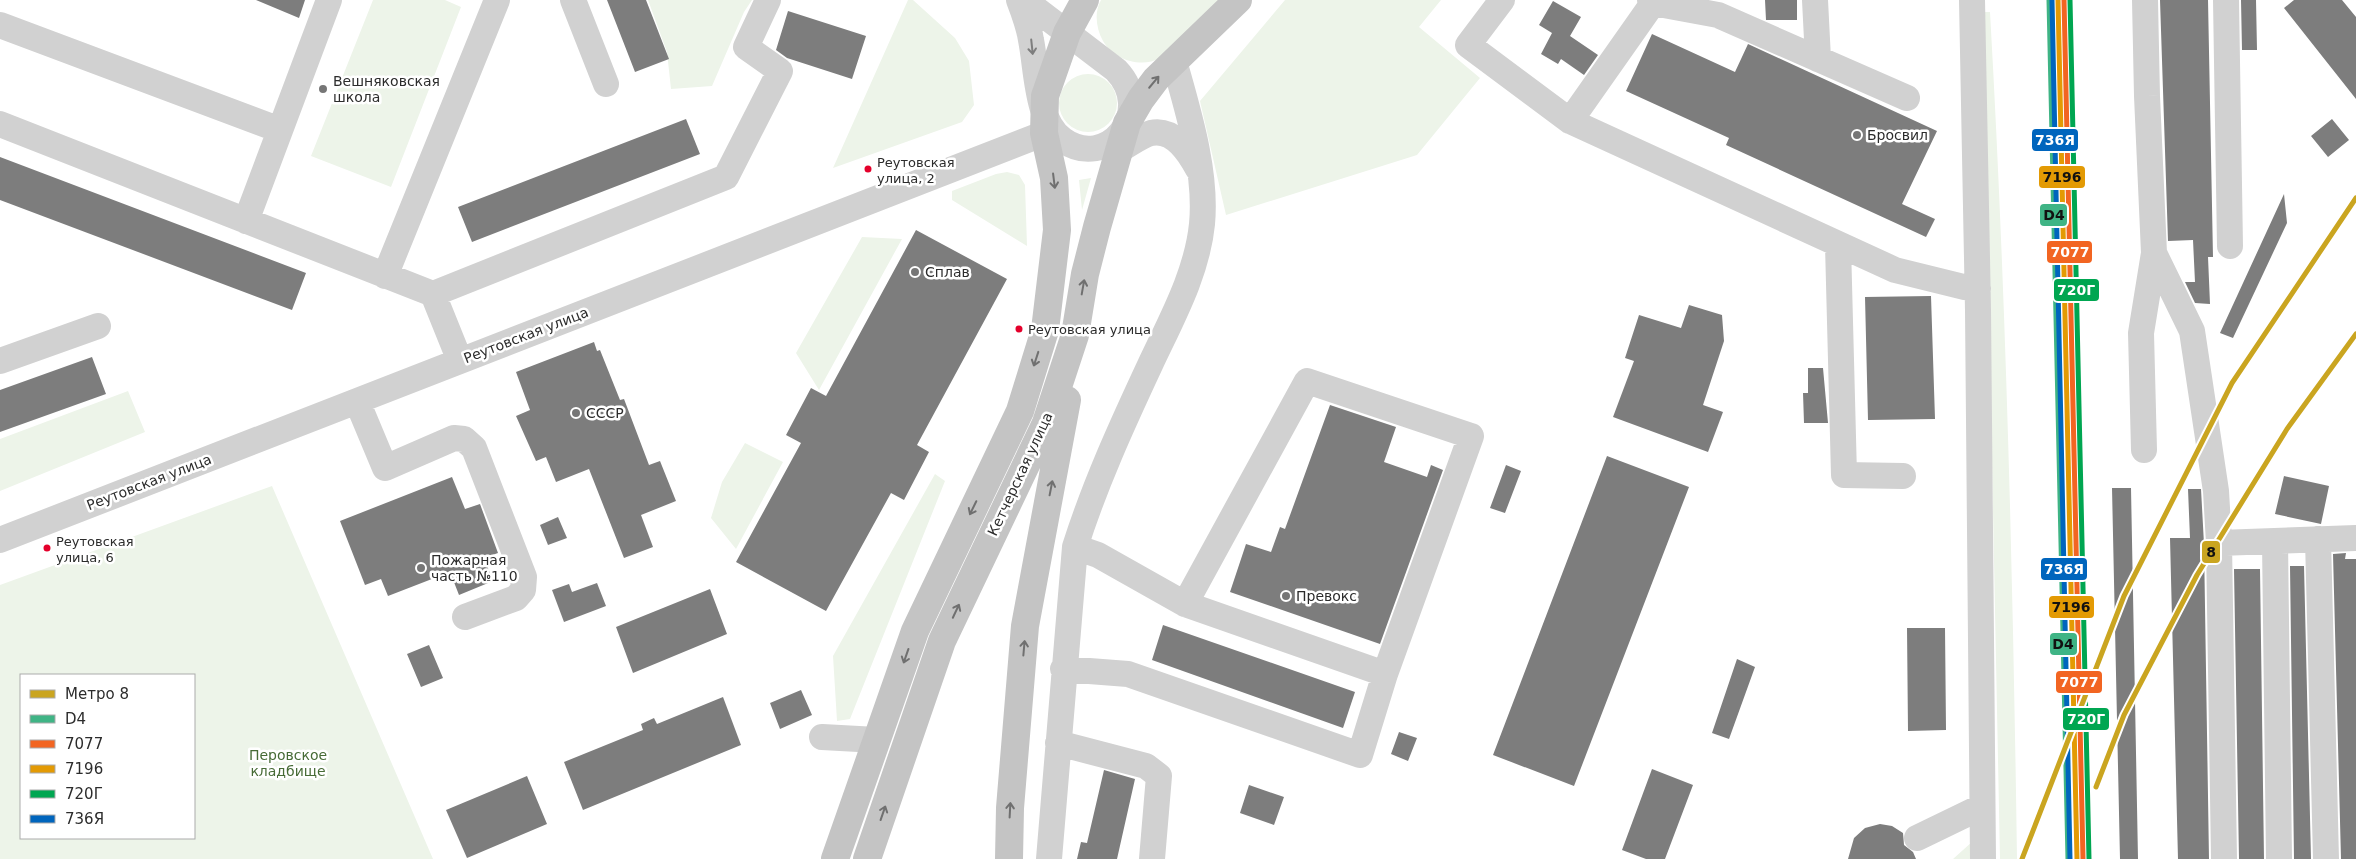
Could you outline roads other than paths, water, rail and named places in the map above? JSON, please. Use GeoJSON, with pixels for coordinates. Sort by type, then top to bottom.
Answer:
{"type":"FeatureCollection","features":[{"type":"Feature","properties":{"kind":"main road"},"geometry":{"type":"LineString","coordinates":[[1048,114],[1067,33],[1085,0]]}},
{"type":"Feature","properties":{"kind":"main road","name":"Кетчерская улица"},"geometry":{"type":"LineString","coordinates":[[867,859],[942,641],[1046,423],[1075,335],[1085,274],[1127,123],[1148,89],[1174,61],[1238,0]]}},
{"type":"Feature","properties":{"kind":"main road","name":"Кетчерская улица"},"geometry":{"type":"LineString","coordinates":[[836,859],[915,631],[1020,411],[1045,330],[1057,230],[1048,114]]}},
{"type":"Feature","properties":{"kind":"main road"},"geometry":{"type":"LineString","coordinates":[[1009,859],[1010,808],[1025,626],[1067,405],[1075,335]]}},
{"type":"Feature","properties":{"kind":"street"},"geometry":{"type":"LineString","coordinates":[[246,221],[329,0]]}},
{"type":"Feature","properties":{"kind":"street"},"geometry":{"type":"LineString","coordinates":[[385,276],[497,0]]}},
{"type":"Feature","properties":{"kind":"street"},"geometry":{"type":"LineString","coordinates":[[573,0],[606,84]]}},
{"type":"Feature","properties":{"kind":"street"},"geometry":{"type":"LineString","coordinates":[[0,124],[433,294],[726,177],[780,71],[746,47],[768,0]]}},
{"type":"Feature","properties":{"kind":"street"},"geometry":{"type":"LineString","coordinates":[[1019,0],[1029,27],[1035,72],[1048,114],[1064,140],[1077,146],[1089,148],[1111,142],[1120,134],[1132,111],[1131,94],[1128,84],[1116,70],[1024,0]]}},
{"type":"Feature","properties":{"kind":"street"},"geometry":{"type":"LineString","coordinates":[[1502,0],[1468,45],[1570,121],[1895,270],[1964,287],[1978,288]]}},
{"type":"Feature","properties":{"kind":"street"},"geometry":{"type":"LineString","coordinates":[[1815,0],[1818,59]]}},
{"type":"Feature","properties":{"kind":"street"},"geometry":{"type":"LineString","coordinates":[[1972,0],[1978,288],[1981,807],[1983,859]]}},
{"type":"Feature","properties":{"kind":"street"},"geometry":{"type":"LineString","coordinates":[[2144,450],[2141,333],[2154,253],[2147,96],[2146,0]]}},
{"type":"Feature","properties":{"kind":"street"},"geometry":{"type":"LineString","coordinates":[[2226,0],[2230,246]]}},
{"type":"Feature","properties":{"kind":"street"},"geometry":{"type":"LineString","coordinates":[[1570,121],[1653,1],[1718,15],[1907,98]]}},
{"type":"Feature","properties":{"kind":"street"},"geometry":{"type":"LineString","coordinates":[[0,25],[280,130]]}},
{"type":"Feature","properties":{"kind":"street"},"geometry":{"type":"LineString","coordinates":[[1048,114],[1056,73],[1064,67],[1082,60],[1100,62],[1116,70]]}},
{"type":"Feature","properties":{"kind":"street"},"geometry":{"type":"LineString","coordinates":[[1049,859],[1063,669],[1075,546],[1089,501],[1110,451],[1191,273],[1200,238],[1203,206],[1194,131],[1174,61]]}},
{"type":"Feature","properties":{"kind":"street","name":"Реутовская улица"},"geometry":{"type":"LineString","coordinates":[[0,540],[460,361],[1048,114]]}},
{"type":"Feature","properties":{"kind":"street"},"geometry":{"type":"LineString","coordinates":[[1119,150],[1151,134],[1159,133],[1170,136],[1182,145],[1199,170]]}},
{"type":"Feature","properties":{"kind":"street"},"geometry":{"type":"LineString","coordinates":[[1838,245],[1844,475],[1903,476]]}},
{"type":"Feature","properties":{"kind":"street"},"geometry":{"type":"LineString","coordinates":[[2154,253],[2192,331],[2216,491],[2219,543],[2224,859]]}},
{"type":"Feature","properties":{"kind":"street"},"geometry":{"type":"LineString","coordinates":[[433,294],[460,361]]}},
{"type":"Feature","properties":{"kind":"street"},"geometry":{"type":"LineString","coordinates":[[0,362],[98,326]]}},
{"type":"Feature","properties":{"kind":"street"},"geometry":{"type":"LineString","coordinates":[[1063,669],[1128,674],[1360,754],[1385,674],[1471,436],[1308,381],[1185,604]]}},
{"type":"Feature","properties":{"kind":"street"},"geometry":{"type":"LineString","coordinates":[[357,401],[385,468],[454,438],[464,440],[474,448],[524,578],[523,590],[516,598],[465,617]]}},
{"type":"Feature","properties":{"kind":"street"},"geometry":{"type":"LineString","coordinates":[[2219,543],[2356,538]]}},
{"type":"Feature","properties":{"kind":"street"},"geometry":{"type":"LineString","coordinates":[[2318,540],[2326,859]]}},
{"type":"Feature","properties":{"kind":"street"},"geometry":{"type":"LineString","coordinates":[[2275,541],[2279,859]]}},
{"type":"Feature","properties":{"kind":"street"},"geometry":{"type":"LineString","coordinates":[[1075,546],[1098,555],[1185,604],[1385,674]]}},
{"type":"Feature","properties":{"kind":"street"},"geometry":{"type":"LineString","coordinates":[[822,736],[877,740]]}},
{"type":"Feature","properties":{"kind":"street"},"geometry":{"type":"LineString","coordinates":[[1058,743],[1146,766],[1159,776],[1152,859]]}},
{"type":"Feature","properties":{"kind":"street"},"geometry":{"type":"LineString","coordinates":[[1917,838],[1981,807]]}},
{"type":"Feature","properties":{"kind":"metro line","name":"8"},"geometry":{"type":"LineString","coordinates":[[2022,859],[2124,596],[2232,383],[2356,198]]}},
{"type":"Feature","properties":{"kind":"metro line","name":"8"},"geometry":{"type":"LineString","coordinates":[[2096,787],[2124,715],[2197,575],[2287,429],[2356,334]]}},
{"type":"Feature","properties":{"kind":"place","name":"Вешняковская школа"},"geometry":{"type":"Point","coordinates":[323,89]}},
{"type":"Feature","properties":{"kind":"place","name":"Бросвил"},"geometry":{"type":"Point","coordinates":[1857,135]}},
{"type":"Feature","properties":{"kind":"place","name":"Реутовская улица, 2"},"geometry":{"type":"Point","coordinates":[868,169]}},
{"type":"Feature","properties":{"kind":"place","name":"Сплав"},"geometry":{"type":"Point","coordinates":[915,272]}},
{"type":"Feature","properties":{"kind":"place","name":"Реутовская улица"},"geometry":{"type":"Point","coordinates":[1019,329]}},
{"type":"Feature","properties":{"kind":"place","name":"СССР"},"geometry":{"type":"Point","coordinates":[576,413]}},
{"type":"Feature","properties":{"kind":"place","name":"Реутовская улица, 6"},"geometry":{"type":"Point","coordinates":[47,548]}},
{"type":"Feature","properties":{"kind":"place","name":"Пожарная часть №110"},"geometry":{"type":"Point","coordinates":[421,568]}},
{"type":"Feature","properties":{"kind":"place","name":"Превокс"},"geometry":{"type":"Point","coordinates":[1286,596]}},
{"type":"Feature","properties":{"kind":"park label","name":"Перовское кладбище"},"geometry":{"type":"Point","coordinates":[288,764]}}]}
